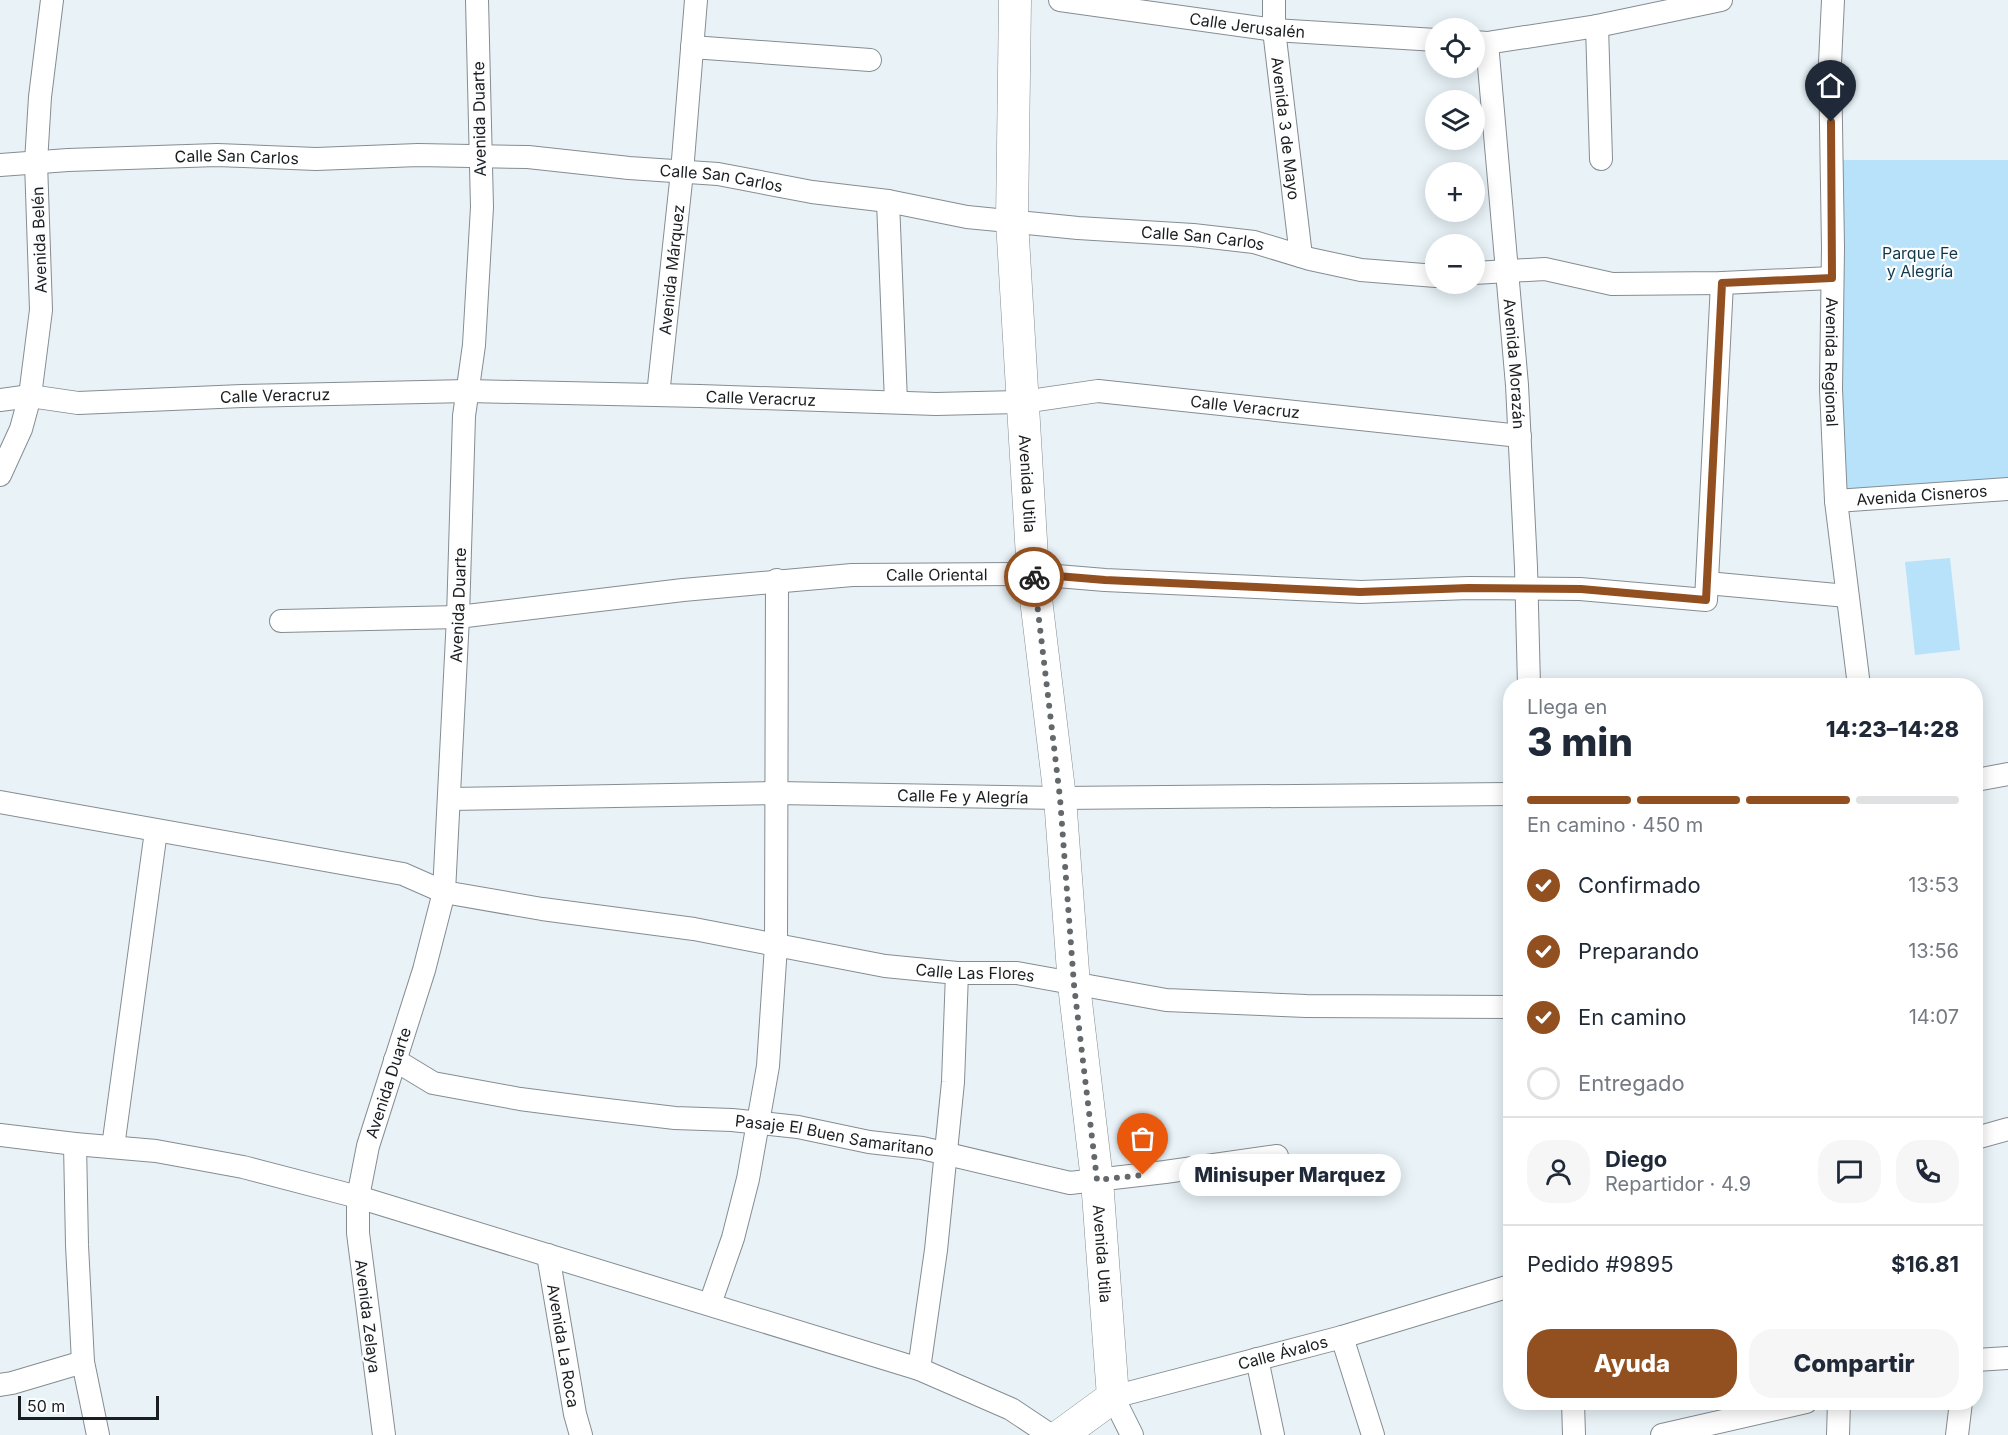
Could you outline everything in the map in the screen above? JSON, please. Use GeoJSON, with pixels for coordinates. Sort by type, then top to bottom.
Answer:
{"type":"FeatureCollection","features":[{"type":"Feature","properties":{"kind":"street","name":"Avenida Belén"},"geometry":{"type":"LineString","coordinates":[[0,475],[21,429],[30,396],[41,310],[36,162],[40,97],[52,0]]}},
{"type":"Feature","properties":{"kind":"street","name":"Avenida Duarte"},"geometry":{"type":"LineString","coordinates":[[358,1197],[368,1146],[424,970],[444,892],[450,799],[465,416],[474,345],[482,207],[477,0]]}},
{"type":"Feature","properties":{"kind":"street","name":"Avenida Márquez"},"geometry":{"type":"LineString","coordinates":[[658,395],[682,172],[696,0]]}},
{"type":"Feature","properties":{"kind":"street","name":"Avenida Utila"},"geometry":{"type":"LineString","coordinates":[[1015,0],[1012,221],[1033,574],[1060,798],[1074,985],[1097,1180],[1113,1397]]}},
{"type":"Feature","properties":{"kind":"street","name":"Calle Jerusalén"},"geometry":{"type":"LineString","coordinates":[[1060,0],[1274,30],[1425,39]]}},
{"type":"Feature","properties":{"kind":"street","name":"Avenida 3 de Mayo"},"geometry":{"type":"LineString","coordinates":[[1274,0],[1274,30],[1300,256]]}},
{"type":"Feature","properties":{"kind":"street"},"geometry":{"type":"LineString","coordinates":[[1485,41],[1597,26],[1722,0]]}},
{"type":"Feature","properties":{"kind":"street","name":"Avenida Regional"},"geometry":{"type":"LineString","coordinates":[[1833,0],[1830,63],[1831,389],[1836,501],[1858,678]]}},
{"type":"Feature","properties":{"kind":"street"},"geometry":{"type":"LineString","coordinates":[[1597,26],[1601,159]]}},
{"type":"Feature","properties":{"kind":"street"},"geometry":{"type":"LineString","coordinates":[[692,47],[870,60]]}},
{"type":"Feature","properties":{"kind":"street","name":"Avenida Morazán"},"geometry":{"type":"LineString","coordinates":[[1485,76],[1508,271],[1520,436],[1529,678]]}},
{"type":"Feature","properties":{"kind":"street","name":"Calle San Carlos"},"geometry":{"type":"LineString","coordinates":[[0,165],[218,154],[316,159],[418,154],[528,157],[629,168],[718,174],[812,192],[888,201],[967,217],[1254,242],[1300,256],[1361,270],[1425,275]]}},
{"type":"Feature","properties":{"kind":"street"},"geometry":{"type":"LineString","coordinates":[[888,201],[896,402]]}},
{"type":"Feature","properties":{"kind":"street"},"geometry":{"type":"LineString","coordinates":[[1485,272],[1545,269],[1612,284],[1722,283],[1832,278]]}},
{"type":"Feature","properties":{"kind":"street"},"geometry":{"type":"LineString","coordinates":[[1707,591],[1722,283]]}},
{"type":"Feature","properties":{"kind":"street","name":"Calle Veracruz"},"geometry":{"type":"LineString","coordinates":[[0,400],[30,396],[78,403],[242,396],[468,391],[936,404],[1023,402],[1098,391],[1520,436]]}},
{"type":"Feature","properties":{"kind":"street","name":"Avenida Cisneros"},"geometry":{"type":"LineString","coordinates":[[1836,501],[2008,489]]}},
{"type":"Feature","properties":{"kind":"street","name":"Calle Oriental"},"geometry":{"type":"LineString","coordinates":[[281,621],[458,617],[777,580],[852,575],[1033,574],[1105,580],[1360,592],[1527,588],[1847,596]]}},
{"type":"Feature","properties":{"kind":"street"},"geometry":{"type":"LineString","coordinates":[[710,1304],[733,1238],[748,1179],[768,1066],[776,946],[777,580]]}},
{"type":"Feature","properties":{"kind":"street"},"geometry":{"type":"LineString","coordinates":[[1983,779],[2008,774]]}},
{"type":"Feature","properties":{"kind":"street","name":"Calle Fe y Alegría"},"geometry":{"type":"LineString","coordinates":[[450,799],[777,793],[1060,798],[1503,794]]}},
{"type":"Feature","properties":{"kind":"street","name":"Calle Las Flores"},"geometry":{"type":"LineString","coordinates":[[0,802],[403,874],[444,892],[542,909],[694,929],[885,966],[957,973],[1017,973],[1166,1000],[1306,1006],[1503,1007]]}},
{"type":"Feature","properties":{"kind":"street"},"geometry":{"type":"LineString","coordinates":[[113,1147],[156,831]]}},
{"type":"Feature","properties":{"kind":"street"},"geometry":{"type":"LineString","coordinates":[[919,1369],[936,1250],[953,1082],[957,973]]}},
{"type":"Feature","properties":{"kind":"street","name":"Pasaje El Buen Samaritano"},"geometry":{"type":"LineString","coordinates":[[395,1060],[433,1083],[509,1097],[675,1118],[798,1127],[869,1142],[922,1148],[1070,1183],[1277,1156]]}},
{"type":"Feature","properties":{"kind":"street"},"geometry":{"type":"LineString","coordinates":[[1983,1136],[2008,1129]]}},
{"type":"Feature","properties":{"kind":"street"},"geometry":{"type":"LineString","coordinates":[[0,1135],[156,1150],[243,1167],[358,1197],[466,1228],[919,1369],[1011,1409],[1050,1435]]}},
{"type":"Feature","properties":{"kind":"street"},"geometry":{"type":"LineString","coordinates":[[75,1144],[83,1362],[98,1435]]}},
{"type":"Feature","properties":{"kind":"street","name":"Avenida Zelaya"},"geometry":{"type":"LineString","coordinates":[[358,1197],[358,1233],[384,1435]]}},
{"type":"Feature","properties":{"kind":"street","name":"Avenida La Roca"},"geometry":{"type":"LineString","coordinates":[[548,1255],[575,1414],[581,1435]]}},
{"type":"Feature","properties":{"kind":"street","name":"Calle Ávalos"},"geometry":{"type":"LineString","coordinates":[[1061,1435],[1113,1397],[1342,1337],[1503,1288]]}},
{"type":"Feature","properties":{"kind":"street"},"geometry":{"type":"LineString","coordinates":[[1342,1337],[1373,1435]]}},
{"type":"Feature","properties":{"kind":"street"},"geometry":{"type":"LineString","coordinates":[[1983,1360],[2008,1358]]}},
{"type":"Feature","properties":{"kind":"street"},"geometry":{"type":"LineString","coordinates":[[1257,1359],[1273,1435]]}},
{"type":"Feature","properties":{"kind":"street"},"geometry":{"type":"LineString","coordinates":[[0,1385],[83,1362]]}},
{"type":"Feature","properties":{"kind":"street"},"geometry":{"type":"LineString","coordinates":[[1113,1397],[1132,1435]]}},
{"type":"Feature","properties":{"kind":"street"},"geometry":{"type":"LineString","coordinates":[[1573,1410],[1574,1435]]}},
{"type":"Feature","properties":{"kind":"street"},"geometry":{"type":"LineString","coordinates":[[1662,1435],[1771,1410]]}},
{"type":"Feature","properties":{"kind":"street"},"geometry":{"type":"LineString","coordinates":[[1838,1435],[1839,1410]]}},
{"type":"Feature","properties":{"kind":"street"},"geometry":{"type":"LineString","coordinates":[[1958,1435],[1960,1410]]}},
{"type":"Feature","properties":{"kind":"green space","name":"Parque Fe y Alegría"},"geometry":{"type":"Polygon","coordinates":[[[1831,160],[2008,160],[2008,490],[1836,501],[1831,160]]]}},
{"type":"Feature","properties":{"kind":"green space"},"geometry":{"type":"Polygon","coordinates":[[[1950,558],[1960,650],[1915,655],[1905,562],[1950,558]]]}},
{"type":"Feature","properties":{"kind":"way so far"},"geometry":{"type":"LineString","coordinates":[[1034,577],[1060,798],[1074,985],[1097,1180],[1143,1175]]}},
{"type":"Feature","properties":{"kind":"place","name":"Minisuper Marquez"},"geometry":{"type":"Point","coordinates":[1143,1175]}},
{"type":"Feature","properties":{"kind":"route"},"geometry":{"type":"LineString","coordinates":[[1034,577],[1033,574],[1105,580],[1360,592],[1468,588],[1581,589],[1706,600],[1722,283],[1832,278],[1831,122]]}}]}
